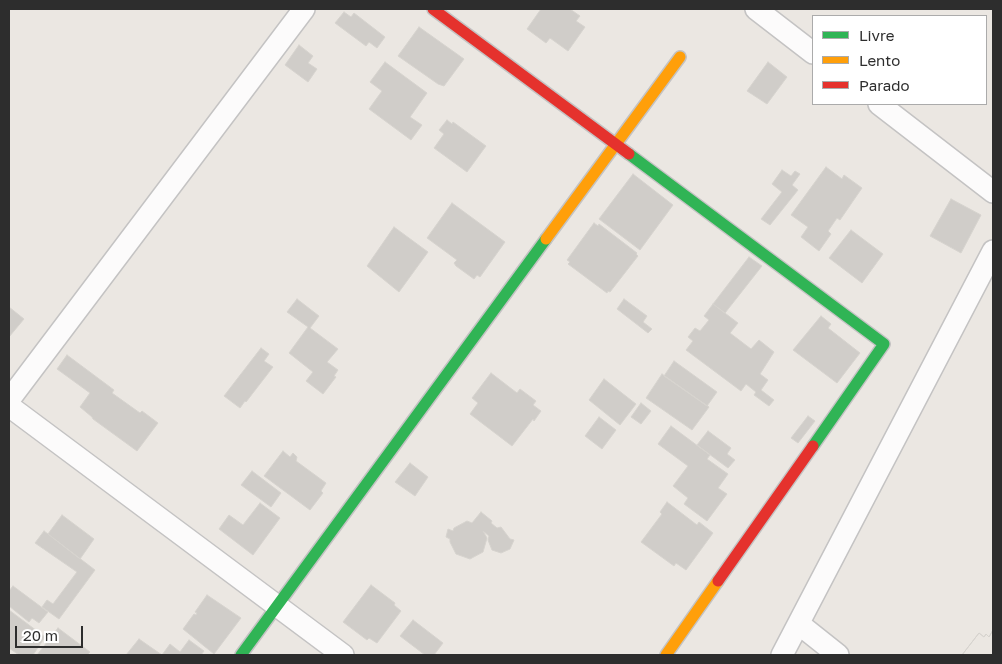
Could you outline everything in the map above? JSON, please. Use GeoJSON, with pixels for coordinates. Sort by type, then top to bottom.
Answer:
{"type":"FeatureCollection","features":[{"type":"Feature","properties":{"kind":"street"},"geometry":{"type":"LineString","coordinates":[[9,400],[304,9]]}},
{"type":"Feature","properties":{"kind":"street"},"geometry":{"type":"LineString","coordinates":[[433,9],[884,344],[666,655]]}},
{"type":"Feature","properties":{"kind":"street"},"geometry":{"type":"LineString","coordinates":[[756,9],[812,52]]}},
{"type":"Feature","properties":{"kind":"street"},"geometry":{"type":"LineString","coordinates":[[241,655],[680,57]]}},
{"type":"Feature","properties":{"kind":"street"},"geometry":{"type":"LineString","coordinates":[[880,105],[993,192]]}},
{"type":"Feature","properties":{"kind":"street"},"geometry":{"type":"LineString","coordinates":[[782,655],[993,251]]}},
{"type":"Feature","properties":{"kind":"street"},"geometry":{"type":"LineString","coordinates":[[9,406],[343,655]]}},
{"type":"Feature","properties":{"kind":"street"},"geometry":{"type":"LineString","coordinates":[[799,624],[838,655]]}},
{"type":"Feature","properties":{"kind":"building"},"geometry":{"type":"Polygon","coordinates":[[[541,9],[570,9],[580,16],[576,21],[585,27],[568,51],[550,38],[546,43],[527,29],[541,9]]]}},
{"type":"Feature","properties":{"kind":"building"},"geometry":{"type":"Polygon","coordinates":[[[344,12],[351,17],[354,13],[385,37],[377,48],[369,42],[366,46],[335,23],[344,12]]]}},
{"type":"Feature","properties":{"kind":"building"},"geometry":{"type":"Polygon","coordinates":[[[419,27],[464,59],[444,86],[438,84],[398,56],[419,27]]]}},
{"type":"Feature","properties":{"kind":"building"},"geometry":{"type":"Polygon","coordinates":[[[299,45],[313,56],[308,63],[317,69],[308,82],[285,65],[299,45]]]}},
{"type":"Feature","properties":{"kind":"building"},"geometry":{"type":"Polygon","coordinates":[[[385,62],[427,93],[410,117],[422,125],[411,140],[369,109],[382,91],[370,82],[385,62]]]}},
{"type":"Feature","properties":{"kind":"building"},"geometry":{"type":"Polygon","coordinates":[[[768,62],[787,77],[767,104],[747,91],[768,62]]]}},
{"type":"Feature","properties":{"kind":"building"},"geometry":{"type":"Polygon","coordinates":[[[447,120],[452,124],[453,122],[486,146],[467,172],[434,148],[444,134],[439,130],[447,120]]]}},
{"type":"Feature","properties":{"kind":"building"},"geometry":{"type":"Polygon","coordinates":[[[826,167],[842,179],[844,175],[862,188],[840,220],[837,218],[828,231],[831,234],[819,251],[801,237],[808,227],[791,215],[826,167]]]}},
{"type":"Feature","properties":{"kind":"building"},"geometry":{"type":"Polygon","coordinates":[[[782,170],[791,176],[795,171],[800,174],[792,185],[798,190],[770,225],[761,219],[782,192],[772,184],[782,170]]]}},
{"type":"Feature","properties":{"kind":"building"},"geometry":{"type":"Polygon","coordinates":[[[633,174],[673,205],[640,250],[599,219],[633,174]]]}},
{"type":"Feature","properties":{"kind":"building"},"geometry":{"type":"Polygon","coordinates":[[[951,199],[981,215],[961,253],[930,236],[951,199]]]}},
{"type":"Feature","properties":{"kind":"building"},"geometry":{"type":"Polygon","coordinates":[[[452,203],[505,242],[480,277],[477,275],[474,279],[456,266],[454,263],[457,260],[427,238],[452,203]]]}},
{"type":"Feature","properties":{"kind":"building"},"geometry":{"type":"Polygon","coordinates":[[[594,223],[598,226],[599,224],[637,253],[638,256],[610,292],[608,291],[607,293],[568,264],[570,262],[567,260],[594,223]]]}},
{"type":"Feature","properties":{"kind":"building"},"geometry":{"type":"Polygon","coordinates":[[[394,227],[428,252],[399,292],[367,266],[394,227]]]}},
{"type":"Feature","properties":{"kind":"building"},"geometry":{"type":"Polygon","coordinates":[[[851,230],[883,254],[862,283],[829,258],[851,230]]]}},
{"type":"Feature","properties":{"kind":"building"},"geometry":{"type":"Polygon","coordinates":[[[749,257],[762,266],[725,313],[713,304],[749,257]]]}},
{"type":"Feature","properties":{"kind":"building"},"geometry":{"type":"Polygon","coordinates":[[[297,299],[319,316],[310,328],[338,349],[327,362],[338,370],[334,376],[336,377],[323,394],[306,381],[313,372],[289,353],[308,327],[287,312],[297,299]]]}},
{"type":"Feature","properties":{"kind":"building"},"geometry":{"type":"Polygon","coordinates":[[[624,299],[647,316],[643,322],[652,329],[648,333],[617,309],[624,299]]]}},
{"type":"Feature","properties":{"kind":"building"},"geometry":{"type":"Polygon","coordinates":[[[713,304],[738,323],[730,333],[751,349],[759,340],[774,352],[760,374],[768,380],[761,390],[774,400],[769,406],[754,395],[756,392],[746,384],[741,391],[686,350],[693,341],[688,337],[695,328],[700,331],[709,320],[704,316],[713,304]]]}},
{"type":"Feature","properties":{"kind":"building"},"geometry":{"type":"Polygon","coordinates":[[[9,307],[24,319],[9,337],[9,307]]]}},
{"type":"Feature","properties":{"kind":"building"},"geometry":{"type":"Polygon","coordinates":[[[821,316],[831,324],[828,328],[860,353],[837,383],[793,350],[821,316]]]}},
{"type":"Feature","properties":{"kind":"building"},"geometry":{"type":"Polygon","coordinates":[[[261,348],[269,354],[264,361],[273,367],[240,408],[224,396],[261,348]]]}},
{"type":"Feature","properties":{"kind":"building"},"geometry":{"type":"Polygon","coordinates":[[[67,355],[114,390],[112,393],[158,423],[137,451],[93,419],[80,407],[90,393],[57,369],[67,355]]]}},
{"type":"Feature","properties":{"kind":"building"},"geometry":{"type":"Polygon","coordinates":[[[674,361],[717,392],[707,406],[664,376],[674,361]]]}},
{"type":"Feature","properties":{"kind":"building"},"geometry":{"type":"Polygon","coordinates":[[[491,373],[517,393],[520,389],[536,401],[533,405],[541,411],[512,446],[470,414],[478,403],[472,398],[491,373]]]}},
{"type":"Feature","properties":{"kind":"building"},"geometry":{"type":"Polygon","coordinates":[[[662,374],[709,407],[692,430],[646,398],[662,374]]]}},
{"type":"Feature","properties":{"kind":"building"},"geometry":{"type":"Polygon","coordinates":[[[604,379],[636,404],[620,425],[589,400],[604,379]]]}},
{"type":"Feature","properties":{"kind":"building"},"geometry":{"type":"Polygon","coordinates":[[[641,403],[651,411],[641,424],[631,417],[641,403]]]}},
{"type":"Feature","properties":{"kind":"building"},"geometry":{"type":"Polygon","coordinates":[[[808,416],[815,421],[798,443],[791,438],[808,416]]]}},
{"type":"Feature","properties":{"kind":"building"},"geometry":{"type":"Polygon","coordinates":[[[599,417],[616,430],[602,449],[585,436],[599,417]]]}},
{"type":"Feature","properties":{"kind":"building"},"geometry":{"type":"Polygon","coordinates":[[[671,426],[710,455],[707,459],[728,474],[718,488],[727,494],[707,521],[684,504],[688,498],[673,486],[688,466],[658,444],[671,426]]]}},
{"type":"Feature","properties":{"kind":"building"},"geometry":{"type":"Polygon","coordinates":[[[708,431],[731,448],[727,454],[735,460],[728,468],[697,445],[708,431]]]}},
{"type":"Feature","properties":{"kind":"building"},"geometry":{"type":"Polygon","coordinates":[[[283,451],[290,457],[293,453],[297,457],[296,461],[326,483],[321,491],[323,493],[310,510],[264,476],[283,451]]]}},
{"type":"Feature","properties":{"kind":"building"},"geometry":{"type":"Polygon","coordinates":[[[410,463],[428,477],[415,496],[395,482],[410,463]]]}},
{"type":"Feature","properties":{"kind":"building"},"geometry":{"type":"Polygon","coordinates":[[[252,471],[281,493],[271,507],[241,485],[252,471]]]}},
{"type":"Feature","properties":{"kind":"building"},"geometry":{"type":"Polygon","coordinates":[[[667,502],[697,525],[699,522],[713,533],[686,570],[676,563],[674,566],[641,542],[662,514],[660,512],[667,502]]]}},
{"type":"Feature","properties":{"kind":"building"},"geometry":{"type":"Polygon","coordinates":[[[260,503],[280,518],[253,555],[219,529],[229,515],[243,525],[260,503]]]}},
{"type":"Feature","properties":{"kind":"building"},"geometry":{"type":"Polygon","coordinates":[[[481,512],[492,521],[491,523],[497,528],[501,527],[510,539],[514,540],[510,549],[501,553],[492,550],[488,540],[489,536],[483,531],[487,538],[483,552],[470,559],[456,554],[450,539],[446,537],[448,529],[453,531],[454,528],[467,521],[472,523],[481,512]]]}},
{"type":"Feature","properties":{"kind":"building"},"geometry":{"type":"Polygon","coordinates":[[[62,515],[94,539],[80,559],[48,534],[62,515]]]}},
{"type":"Feature","properties":{"kind":"building"},"geometry":{"type":"Polygon","coordinates":[[[44,531],[95,570],[59,619],[42,607],[47,600],[53,604],[77,572],[35,543],[44,531]]]}},
{"type":"Feature","properties":{"kind":"building"},"geometry":{"type":"Polygon","coordinates":[[[371,585],[395,603],[394,605],[401,611],[377,643],[369,638],[367,640],[343,622],[371,585]]]}},
{"type":"Feature","properties":{"kind":"building"},"geometry":{"type":"Polygon","coordinates":[[[13,586],[48,612],[39,623],[32,618],[29,622],[9,606],[9,591],[13,586]]]}},
{"type":"Feature","properties":{"kind":"building"},"geometry":{"type":"Polygon","coordinates":[[[207,595],[241,618],[214,654],[183,629],[194,614],[196,615],[197,613],[195,612],[207,595]]]}},
{"type":"Feature","properties":{"kind":"building"},"geometry":{"type":"Polygon","coordinates":[[[9,610],[45,637],[33,655],[19,655],[9,648],[9,610]]]}},
{"type":"Feature","properties":{"kind":"building"},"geometry":{"type":"Polygon","coordinates":[[[413,620],[443,643],[434,655],[425,655],[400,636],[413,620]]]}},
{"type":"Feature","properties":{"kind":"building"},"geometry":{"type":"Polygon","coordinates":[[[58,628],[90,652],[87,655],[37,655],[58,628]]]}},
{"type":"Feature","properties":{"kind":"building"},"geometry":{"type":"Polygon","coordinates":[[[993,630],[993,655],[962,655],[979,633],[984,637],[986,634],[989,637],[993,630]]]}},
{"type":"Feature","properties":{"kind":"building"},"geometry":{"type":"Polygon","coordinates":[[[993,630],[993,655],[962,655],[979,633],[984,637],[986,634],[989,637],[993,630]]]}},
{"type":"Feature","properties":{"kind":"building"},"geometry":{"type":"Polygon","coordinates":[[[139,639],[162,655],[126,655],[139,639]]]}},
{"type":"Feature","properties":{"kind":"building"},"geometry":{"type":"Polygon","coordinates":[[[189,640],[204,651],[201,655],[162,655],[170,644],[180,652],[189,640]]]}},
{"type":"Feature","properties":{"kind":"traffic: fast"},"geometry":{"type":"LineString","coordinates":[[629,154],[884,344],[813,446]]}},
{"type":"Feature","properties":{"kind":"traffic: fast"},"geometry":{"type":"LineString","coordinates":[[241,655],[546,239]]}},
{"type":"Feature","properties":{"kind":"traffic: slow"},"geometry":{"type":"LineString","coordinates":[[546,239],[680,57]]}},
{"type":"Feature","properties":{"kind":"traffic: slow"},"geometry":{"type":"LineString","coordinates":[[666,655],[718,581]]}},
{"type":"Feature","properties":{"kind":"traffic: jam"},"geometry":{"type":"LineString","coordinates":[[433,9],[629,154]]}},
{"type":"Feature","properties":{"kind":"traffic: jam"},"geometry":{"type":"LineString","coordinates":[[718,581],[813,446]]}}]}
